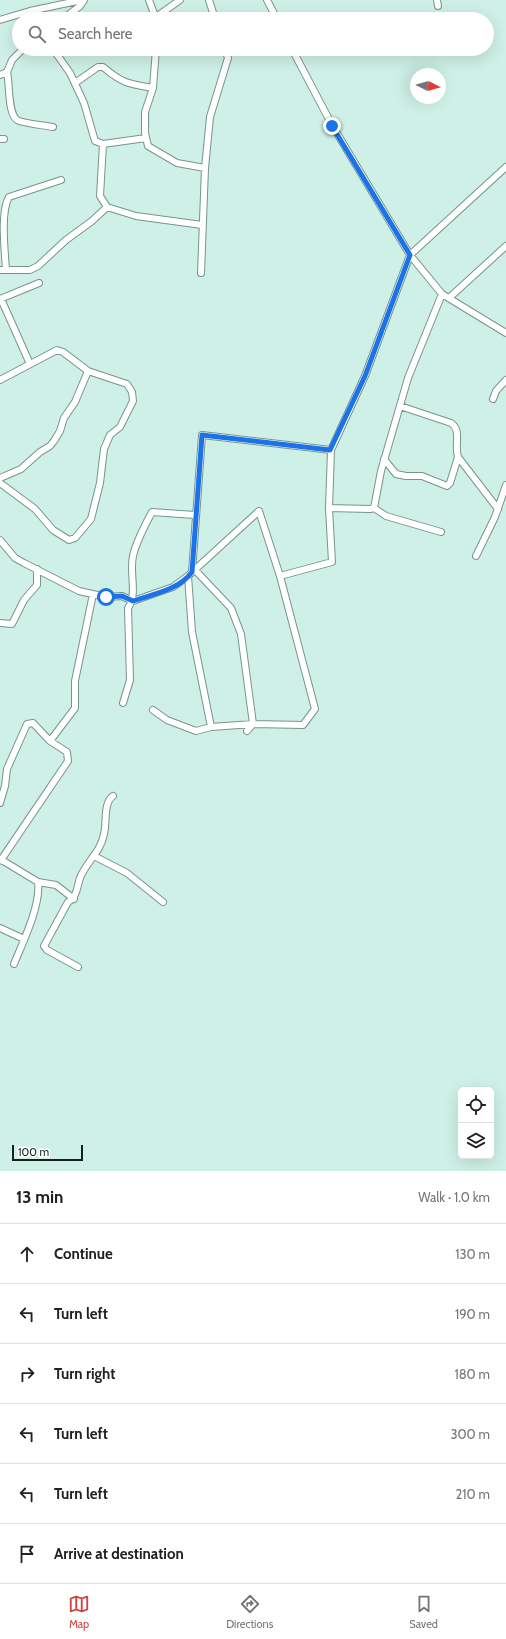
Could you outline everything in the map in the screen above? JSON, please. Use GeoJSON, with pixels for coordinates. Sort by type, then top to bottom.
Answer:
{"type":"FeatureCollection","features":[{"type":"Feature","properties":{"kind":"street"},"geometry":{"type":"LineString","coordinates":[[72,12],[80,6],[83,0]]}},
{"type":"Feature","properties":{"kind":"street"},"geometry":{"type":"LineString","coordinates":[[27,12],[83,0]]}},
{"type":"Feature","properties":{"kind":"street"},"geometry":{"type":"LineString","coordinates":[[149,0],[154,12]]}},
{"type":"Feature","properties":{"kind":"street"},"geometry":{"type":"LineString","coordinates":[[164,12],[180,0]]}},
{"type":"Feature","properties":{"kind":"street"},"geometry":{"type":"LineString","coordinates":[[209,0],[213,12]]}},
{"type":"Feature","properties":{"kind":"street"},"geometry":{"type":"LineString","coordinates":[[267,0],[273,12]]}},
{"type":"Feature","properties":{"kind":"street"},"geometry":{"type":"LineString","coordinates":[[0,20],[12,16]]}},
{"type":"Feature","properties":{"kind":"street"},"geometry":{"type":"LineString","coordinates":[[16,56],[12,60],[7,72],[10,81],[11,111],[13,116],[18,121],[53,127]]}},
{"type":"Feature","properties":{"kind":"street"},"geometry":{"type":"LineString","coordinates":[[58,56],[70,73],[84,103],[94,141],[103,144],[146,138]]}},
{"type":"Feature","properties":{"kind":"street"},"geometry":{"type":"LineString","coordinates":[[155,56],[153,88],[145,112],[146,138],[148,146],[177,163],[205,168]]}},
{"type":"Feature","properties":{"kind":"street"},"geometry":{"type":"LineString","coordinates":[[201,273],[205,168],[210,116],[227,56]]}},
{"type":"Feature","properties":{"kind":"street"},"geometry":{"type":"LineString","coordinates":[[296,56],[332,126],[410,255],[442,294],[506,333]]}},
{"type":"Feature","properties":{"kind":"street"},"geometry":{"type":"LineString","coordinates":[[75,83],[98,67],[103,67],[118,79],[129,84],[153,88]]}},
{"type":"Feature","properties":{"kind":"street"},"geometry":{"type":"LineString","coordinates":[[0,75],[7,72]]}},
{"type":"Feature","properties":{"kind":"street"},"geometry":{"type":"LineString","coordinates":[[103,144],[100,196],[107,207],[136,216],[202,225]]}},
{"type":"Feature","properties":{"kind":"street"},"geometry":{"type":"LineString","coordinates":[[280,576],[332,562],[329,508],[330,450],[365,376],[410,255],[506,167]]}},
{"type":"Feature","properties":{"kind":"street"},"geometry":{"type":"LineString","coordinates":[[61,180],[9,197],[2,213],[3,270],[30,270],[38,266],[66,240],[92,221],[107,207]]}},
{"type":"Feature","properties":{"kind":"street"},"geometry":{"type":"LineString","coordinates":[[449,298],[506,246]]}},
{"type":"Feature","properties":{"kind":"street"},"geometry":{"type":"LineString","coordinates":[[30,364],[1,299],[39,283]]}},
{"type":"Feature","properties":{"kind":"street"},"geometry":{"type":"LineString","coordinates":[[374,508],[384,459],[408,378],[442,294]]}},
{"type":"Feature","properties":{"kind":"street"},"geometry":{"type":"LineString","coordinates":[[0,380],[56,350],[62,352],[88,371],[127,384],[132,392],[133,401],[120,427],[110,435],[104,449],[100,483],[91,519],[75,538],[69,540],[66,539],[53,530],[35,509],[0,483]]}},
{"type":"Feature","properties":{"kind":"street"},"geometry":{"type":"LineString","coordinates":[[0,470],[3,476],[22,469],[40,452],[54,442],[60,431],[64,418],[75,402],[88,371]]}},
{"type":"Feature","properties":{"kind":"street"},"geometry":{"type":"LineString","coordinates":[[493,399],[496,391],[506,380]]}},
{"type":"Feature","properties":{"kind":"street"},"geometry":{"type":"LineString","coordinates":[[400,406],[451,423],[455,426],[457,430],[456,452],[458,457],[498,509]]}},
{"type":"Feature","properties":{"kind":"street"},"geometry":{"type":"LineString","coordinates":[[212,727],[192,632],[192,573],[202,435],[330,450]]}},
{"type":"Feature","properties":{"kind":"street"},"geometry":{"type":"LineString","coordinates":[[384,459],[396,474],[406,476],[422,476],[447,486],[450,483],[458,457]]}},
{"type":"Feature","properties":{"kind":"street"},"geometry":{"type":"LineString","coordinates":[[476,556],[498,509],[506,485]]}},
{"type":"Feature","properties":{"kind":"street"},"geometry":{"type":"LineString","coordinates":[[329,508],[374,508],[386,516],[441,532]]}},
{"type":"Feature","properties":{"kind":"street"},"geometry":{"type":"LineString","coordinates":[[123,703],[130,680],[128,608],[133,601],[174,587],[192,573],[259,511],[280,576],[315,709],[303,725],[253,724],[212,727],[196,731],[167,720],[153,710]]}},
{"type":"Feature","properties":{"kind":"street"},"geometry":{"type":"LineString","coordinates":[[133,601],[131,571],[133,555],[152,512],[195,515]]}},
{"type":"Feature","properties":{"kind":"street"},"geometry":{"type":"LineString","coordinates":[[0,540],[15,558],[79,591],[106,597],[122,596],[133,601]]}},
{"type":"Feature","properties":{"kind":"street"},"geometry":{"type":"LineString","coordinates":[[0,623],[12,624],[24,600],[37,585],[37,569]]}},
{"type":"Feature","properties":{"kind":"street"},"geometry":{"type":"LineString","coordinates":[[192,573],[231,608],[241,634],[253,724]]}},
{"type":"Feature","properties":{"kind":"street"},"geometry":{"type":"LineString","coordinates":[[50,741],[75,708],[76,681],[93,594]]}},
{"type":"Feature","properties":{"kind":"street"},"geometry":{"type":"LineString","coordinates":[[0,803],[5,786],[7,769],[27,724],[33,723],[50,741],[67,752],[69,756],[68,760],[1,860],[38,882],[56,886],[74,899]]}},
{"type":"Feature","properties":{"kind":"street"},"geometry":{"type":"LineString","coordinates":[[246,731],[253,724]]}},
{"type":"Feature","properties":{"kind":"street"},"geometry":{"type":"LineString","coordinates":[[78,967],[47,950],[44,946],[68,902],[74,899],[81,876],[103,840],[108,803],[113,796]]}},
{"type":"Feature","properties":{"kind":"street"},"geometry":{"type":"LineString","coordinates":[[94,856],[127,872],[163,902]]}},
{"type":"Feature","properties":{"kind":"street"},"geometry":{"type":"LineString","coordinates":[[14,964],[40,892],[38,882]]}},
{"type":"Feature","properties":{"kind":"street"},"geometry":{"type":"LineString","coordinates":[[0,928],[24,939]]}},
{"type":"Feature","properties":{"kind":"route"},"geometry":{"type":"LineString","coordinates":[[106,597],[122,596],[133,601],[174,587],[192,572],[202,435],[330,450],[365,376],[410,255],[332,126]]}}]}
